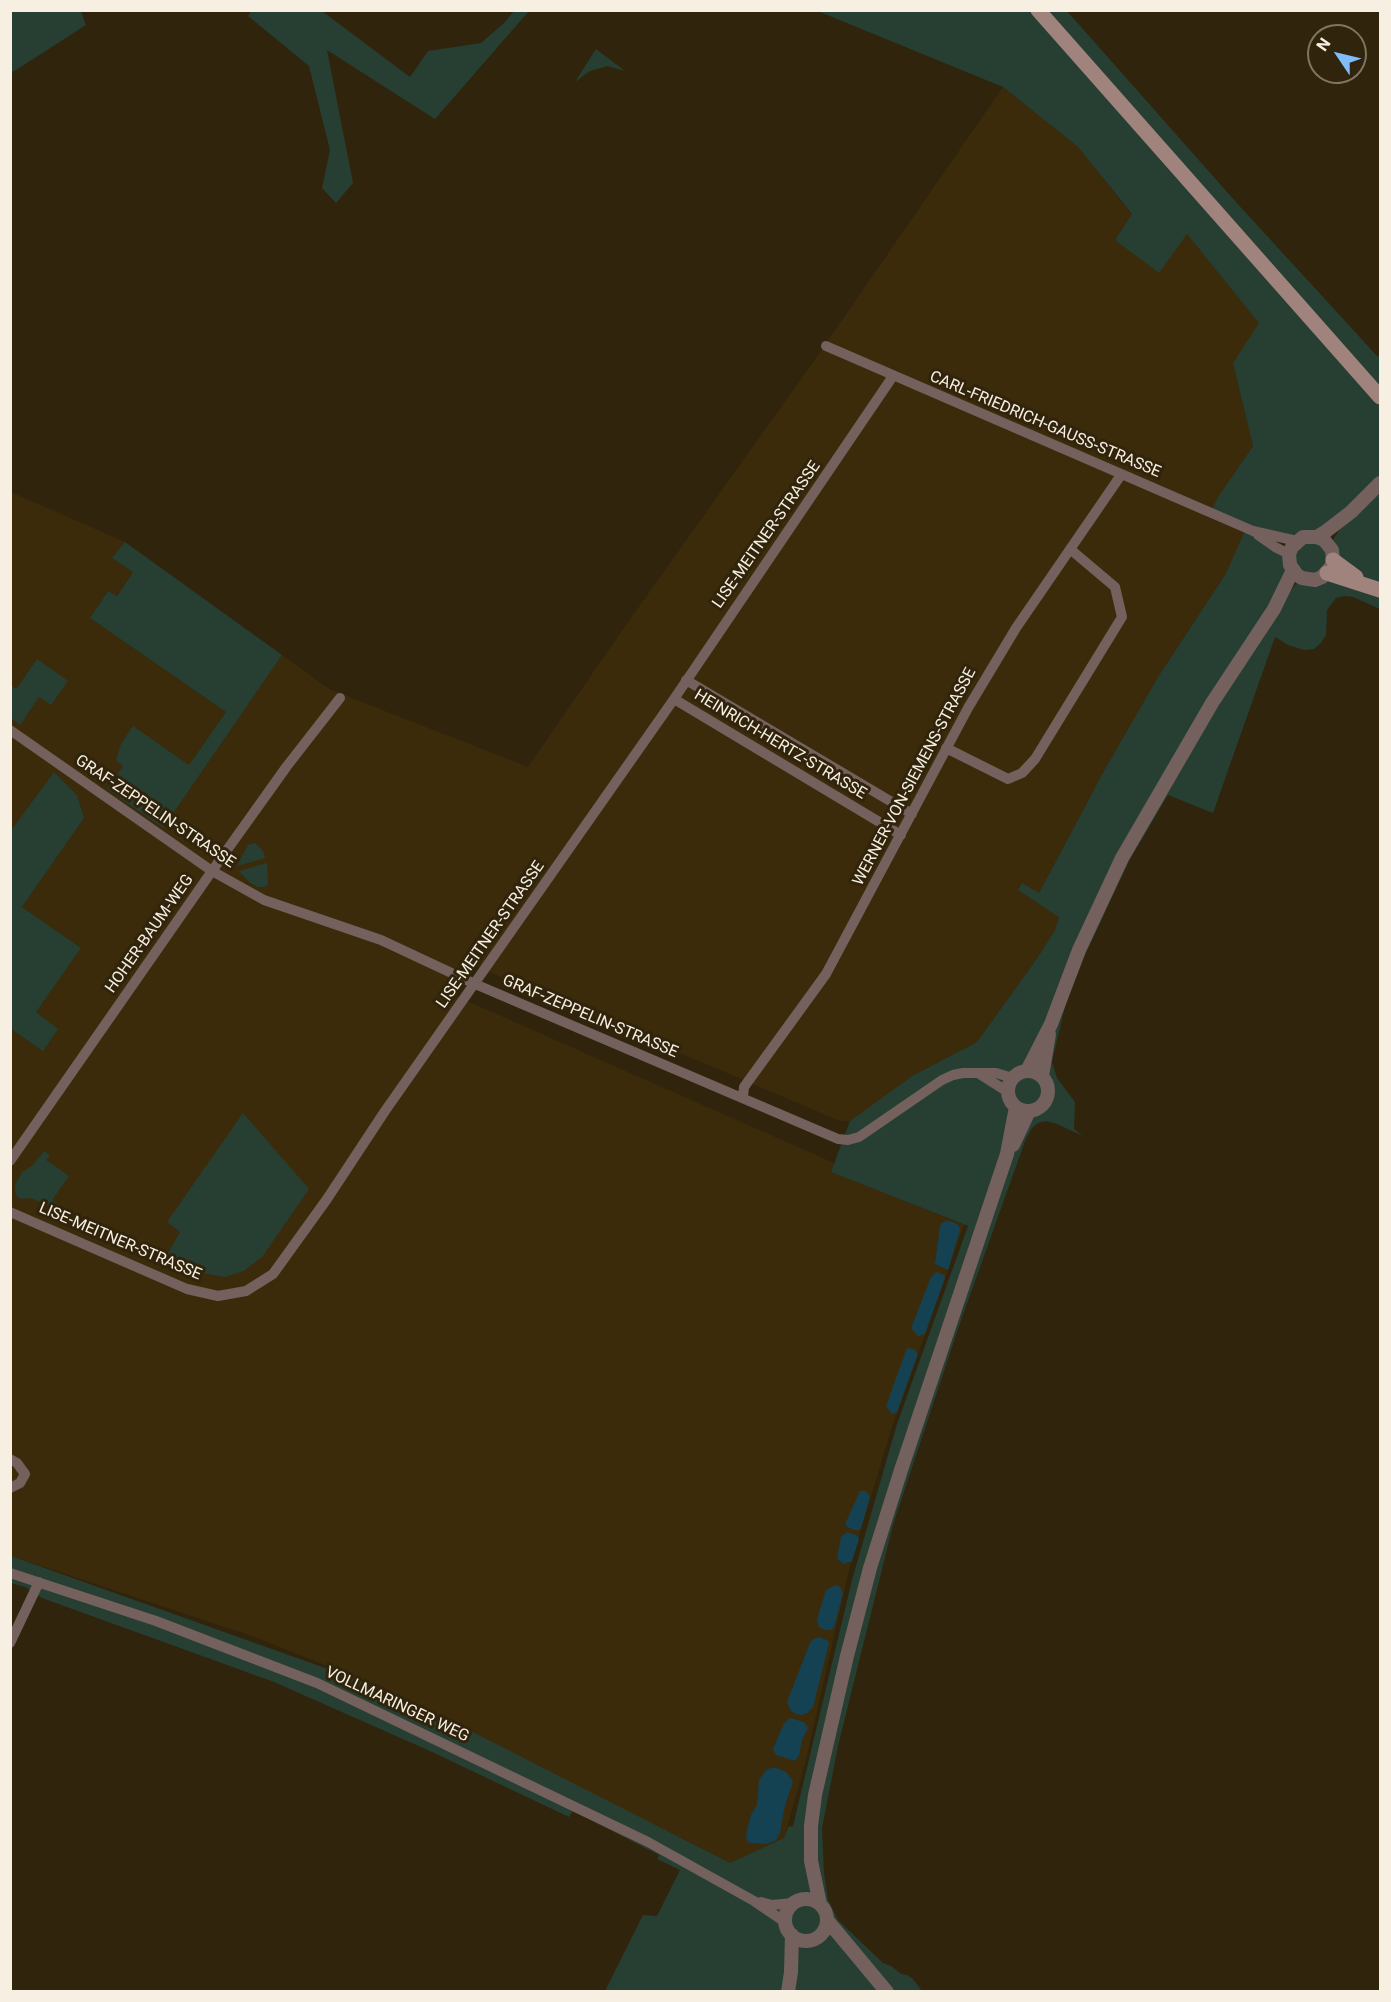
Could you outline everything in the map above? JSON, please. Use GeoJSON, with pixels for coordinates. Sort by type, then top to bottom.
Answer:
{"type":"FeatureCollection","features":[{"type":"Feature","properties":{"kind":"main road"},"geometry":{"type":"LineString","coordinates":[[1038,10],[1380,397]]}},
{"type":"Feature","properties":{"kind":"main road"},"geometry":{"type":"LineString","coordinates":[[1330,559],[1363,583],[1380,590]]}},
{"type":"Feature","properties":{"kind":"street","name":"CARL-FRIEDRICH-GAUSS-STRASSE"},"geometry":{"type":"LineString","coordinates":[[826,346],[1253,531],[1297,541]]}},
{"type":"Feature","properties":{"kind":"street","name":"LISE-MEITNER-STRASSE"},"geometry":{"type":"LineString","coordinates":[[10,1212],[187,1289],[218,1296],[246,1291],[273,1274],[674,699],[893,376]]}},
{"type":"Feature","properties":{"kind":"street","name":"WERNER-VON-SIEMENS-STRASSE"},"geometry":{"type":"LineString","coordinates":[[743,1097],[744,1087],[826,974],[946,748],[1016,628],[1121,475]]}},
{"type":"Feature","properties":{"kind":"street"},"geometry":{"type":"LineString","coordinates":[[1351,512],[1330,559],[1315,580],[1297,574],[1289,554],[1297,541],[1303,537],[1317,537],[1351,512],[1380,483]]}},
{"type":"Feature","properties":{"kind":"street","name":"CARL-FRIEDRICH-GAUSS-STRASSE"},"geometry":{"type":"LineString","coordinates":[[1253,531],[1289,554]]}},
{"type":"Feature","properties":{"kind":"street"},"geometry":{"type":"LineString","coordinates":[[1317,537],[1330,559]]}},
{"type":"Feature","properties":{"kind":"street"},"geometry":{"type":"LineString","coordinates":[[946,748],[1008,779],[1022,773],[1035,759],[1122,617],[1115,587],[1070,549]]}},
{"type":"Feature","properties":{"kind":"street"},"geometry":{"type":"LineString","coordinates":[[1008,1092],[1013,1078],[1027,1071],[1051,1023],[1083,940],[1122,858],[1212,703],[1297,574]]}},
{"type":"Feature","properties":{"kind":"street","name":"HEINRICH-HERTZ-STRASSE"},"geometry":{"type":"LineString","coordinates":[[686,680],[912,814]]}},
{"type":"Feature","properties":{"kind":"street","name":"HOHER-BAUM-WEG"},"geometry":{"type":"LineString","coordinates":[[10,1161],[212,871],[287,766],[340,698]]}},
{"type":"Feature","properties":{"kind":"street","name":"HEINRICH-HERTZ-STRASSE"},"geometry":{"type":"LineString","coordinates":[[674,699],[901,835]]}},
{"type":"Feature","properties":{"kind":"street","name":"GRAF-ZEPPELIN-STRASSE"},"geometry":{"type":"LineString","coordinates":[[10,730],[212,871],[264,900],[381,940],[475,984],[838,1139],[848,1140],[872,1130],[942,1080],[963,1073],[996,1072],[1013,1078]]}},
{"type":"Feature","properties":{"kind":"street"},"geometry":{"type":"LineString","coordinates":[[1042,1076],[1051,1023]]}},
{"type":"Feature","properties":{"kind":"street"},"geometry":{"type":"LineString","coordinates":[[978,1073],[1008,1092],[1012,1103],[1022,1109],[1041,1107],[1048,1096],[1048,1085],[1042,1076],[1027,1071]]}},
{"type":"Feature","properties":{"kind":"street"},"geometry":{"type":"LineString","coordinates":[[887,1992],[827,1920],[820,1904],[811,1861],[811,1826],[815,1795],[870,1568],[1022,1109]]}},
{"type":"Feature","properties":{"kind":"street"},"geometry":{"type":"LineString","coordinates":[[10,1460],[17,1463],[25,1474],[20,1483],[10,1488]]}},
{"type":"Feature","properties":{"kind":"street","name":"VOLLMARINGER WEG"},"geometry":{"type":"LineString","coordinates":[[10,1573],[156,1621],[317,1683],[648,1842],[754,1901],[785,1922]]}},
{"type":"Feature","properties":{"kind":"street"},"geometry":{"type":"LineString","coordinates":[[10,1643],[39,1582]]}},
{"type":"Feature","properties":{"kind":"street"},"geometry":{"type":"LineString","coordinates":[[788,1992],[792,1935],[785,1922],[786,1914],[798,1901],[811,1861]]}},
{"type":"Feature","properties":{"kind":"street","name":"VOLLMARINGER WEG"},"geometry":{"type":"LineString","coordinates":[[754,1901],[772,1905],[798,1901]]}},
{"type":"Feature","properties":{"kind":"street"},"geometry":{"type":"LineString","coordinates":[[798,1901],[815,1901],[820,1904]]}},
{"type":"Feature","properties":{"kind":"street"},"geometry":{"type":"LineString","coordinates":[[791,1972],[812,1939],[824,1929],[827,1920]]}},
{"type":"Feature","properties":{"kind":"street"},"geometry":{"type":"LineString","coordinates":[[792,1935],[854,1952]]}},
{"type":"Feature","properties":{"kind":"shaded area"},"geometry":{"type":"Polygon","coordinates":[[[1003,87],[1078,147],[1132,215],[1115,240],[1187,234],[1260,323],[1233,363],[1253,446],[1207,517],[1245,533],[1225,575],[1158,677],[1105,769],[1039,893],[1022,883],[1018,889],[1059,917],[1055,930],[1038,957],[977,1042],[912,1076],[850,1121],[840,1121],[470,964],[449,993],[834,1163],[832,1172],[964,1225],[891,1430],[849,1570],[805,1764],[784,1838],[730,1863],[561,1779],[398,1694],[252,1636],[11,1556],[11,1029],[43,1050],[35,1013],[81,948],[22,907],[84,818],[77,795],[54,772],[11,832],[11,718],[20,724],[39,697],[37,659],[16,689],[11,685],[11,492],[125,542],[113,558],[133,572],[116,596],[108,591],[90,618],[226,712],[189,765],[133,726],[123,766],[107,789],[163,828],[282,655],[329,689],[528,767],[1003,87]],[[167,1222],[180,1232],[165,1258],[182,1267],[225,1277],[244,1271],[262,1257],[167,1222]]]}},
{"type":"Feature","properties":{"kind":"green space"},"geometry":{"type":"Polygon","coordinates":[[[252,10],[322,11],[410,77],[428,51],[481,43],[514,11],[529,11],[435,119],[327,50],[353,183],[336,203],[322,188],[330,150],[309,66],[248,16],[252,10]]]}},
{"type":"Feature","properties":{"kind":"green space"},"geometry":{"type":"Polygon","coordinates":[[[822,10],[1067,11],[1235,201],[1378,357],[1380,353],[1380,609],[1353,597],[1336,598],[1327,610],[1326,635],[1314,649],[1304,650],[1288,645],[1275,637],[1213,813],[1168,795],[1129,861],[1066,1002],[1052,1062],[1057,1078],[1075,1102],[1074,1129],[1083,1136],[1046,1121],[1032,1128],[1025,1141],[959,1326],[893,1525],[838,1746],[822,1828],[828,1899],[838,1920],[883,1963],[913,1979],[922,1991],[605,1991],[643,1915],[657,1916],[680,1870],[657,1859],[659,1855],[573,1811],[569,1817],[430,1751],[274,1682],[42,1598],[25,1587],[11,1583],[11,1556],[398,1694],[730,1863],[784,1838],[788,1827],[793,1826],[852,1580],[897,1424],[968,1226],[831,1172],[850,1121],[912,1076],[977,1042],[1055,930],[1059,917],[1018,890],[1022,883],[1039,893],[1105,769],[1158,677],[1225,575],[1246,529],[1210,512],[1253,446],[1233,363],[1259,323],[1187,234],[1159,273],[1115,240],[1132,214],[1078,147],[1003,87],[820,12],[822,10]],[[1349,514],[1325,532],[1330,545],[1349,514]],[[1255,532],[1289,553],[1296,541],[1255,532]],[[1293,571],[1276,607],[1301,578],[1293,571]]]}},
{"type":"Feature","properties":{"kind":"green space"},"geometry":{"type":"Polygon","coordinates":[[[12,11],[81,11],[86,25],[13,72],[10,66],[12,11]]]}},
{"type":"Feature","properties":{"kind":"green space"},"geometry":{"type":"Polygon","coordinates":[[[596,49],[625,71],[607,66],[590,71],[575,82],[596,49]]]}},
{"type":"Feature","properties":{"kind":"green space"},"geometry":{"type":"Polygon","coordinates":[[[125,542],[282,655],[163,828],[107,789],[123,766],[116,761],[121,744],[133,726],[189,765],[226,712],[90,618],[108,591],[117,596],[133,572],[112,558],[125,542]]]}},
{"type":"Feature","properties":{"kind":"green space"},"geometry":{"type":"Polygon","coordinates":[[[37,659],[68,681],[51,705],[39,697],[20,725],[11,718],[11,685],[16,689],[37,659]]]}},
{"type":"Feature","properties":{"kind":"green space"},"geometry":{"type":"Polygon","coordinates":[[[54,772],[77,795],[84,818],[22,907],[81,948],[36,1012],[58,1029],[43,1051],[11,1029],[10,832],[54,772]]]}},
{"type":"Feature","properties":{"kind":"green space"},"geometry":{"type":"Polygon","coordinates":[[[255,843],[263,851],[265,858],[237,866],[248,845],[255,843]]]}},
{"type":"Feature","properties":{"kind":"green space"},"geometry":{"type":"Polygon","coordinates":[[[267,863],[268,884],[265,887],[258,887],[249,882],[239,871],[267,863]]]}},
{"type":"Feature","properties":{"kind":"green space"},"geometry":{"type":"Polygon","coordinates":[[[243,1113],[309,1189],[262,1257],[244,1271],[225,1277],[182,1267],[165,1258],[180,1232],[167,1222],[243,1113]]]}},
{"type":"Feature","properties":{"kind":"green space"},"geometry":{"type":"Polygon","coordinates":[[[44,1151],[50,1155],[46,1160],[69,1176],[52,1200],[59,1205],[56,1209],[31,1198],[21,1199],[16,1195],[15,1185],[22,1172],[33,1165],[44,1151]]]}},
{"type":"Feature","properties":{"kind":"water"},"geometry":{"type":"Polygon","coordinates":[[[946,1221],[953,1222],[959,1226],[960,1230],[948,1270],[935,1264],[940,1226],[946,1221]]]}},
{"type":"Feature","properties":{"kind":"water"},"geometry":{"type":"Polygon","coordinates":[[[937,1272],[945,1278],[925,1334],[918,1336],[911,1328],[931,1277],[937,1272]]]}},
{"type":"Feature","properties":{"kind":"water"},"geometry":{"type":"Polygon","coordinates":[[[907,1348],[914,1349],[918,1354],[897,1412],[892,1414],[886,1406],[907,1348]]]}},
{"type":"Feature","properties":{"kind":"water"},"geometry":{"type":"Polygon","coordinates":[[[860,1491],[866,1491],[870,1497],[861,1528],[854,1530],[846,1526],[846,1522],[860,1491]]]}},
{"type":"Feature","properties":{"kind":"water"},"geometry":{"type":"Polygon","coordinates":[[[847,1532],[856,1535],[859,1539],[852,1561],[844,1564],[837,1559],[841,1537],[847,1532]]]}},
{"type":"Feature","properties":{"kind":"water"},"geometry":{"type":"Polygon","coordinates":[[[835,1585],[840,1587],[843,1593],[834,1627],[831,1630],[825,1630],[819,1627],[817,1619],[826,1590],[835,1585]]]}},
{"type":"Feature","properties":{"kind":"water"},"geometry":{"type":"Polygon","coordinates":[[[819,1637],[829,1643],[813,1707],[807,1713],[796,1714],[791,1711],[787,1702],[810,1643],[819,1637]]]}},
{"type":"Feature","properties":{"kind":"water"},"geometry":{"type":"Polygon","coordinates":[[[790,1718],[804,1722],[808,1728],[795,1761],[776,1755],[773,1749],[784,1723],[790,1718]]]}},
{"type":"Feature","properties":{"kind":"water"},"geometry":{"type":"Polygon","coordinates":[[[771,1768],[786,1772],[793,1781],[784,1809],[780,1833],[775,1841],[765,1844],[751,1843],[746,1837],[751,1815],[757,1805],[759,1780],[766,1770],[771,1768]]]}}]}
